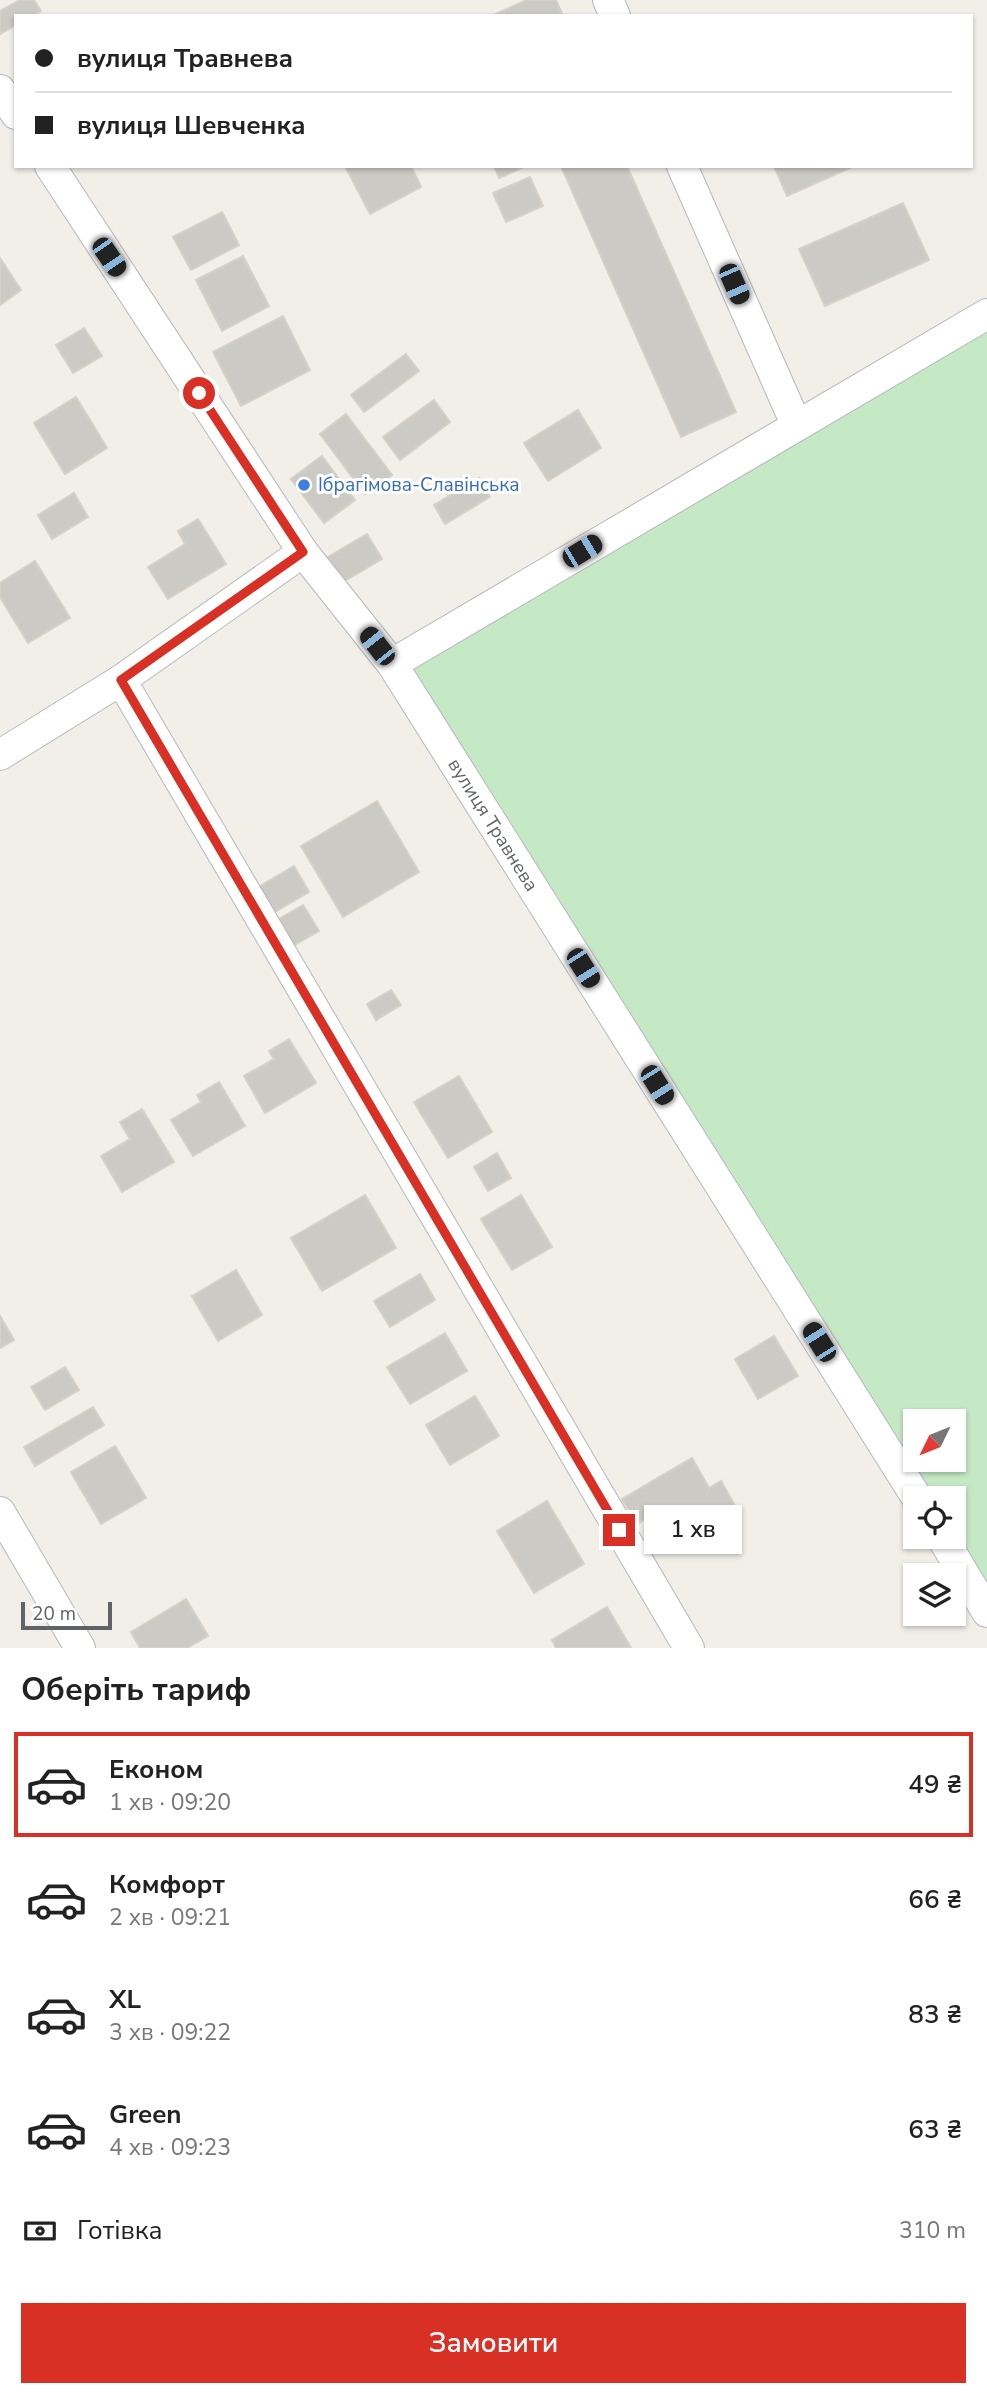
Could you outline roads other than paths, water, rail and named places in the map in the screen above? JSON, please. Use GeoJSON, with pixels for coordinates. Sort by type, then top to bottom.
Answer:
{"type":"FeatureCollection","features":[{"type":"Feature","properties":{"kind":"street"},"geometry":{"type":"LineString","coordinates":[[0,90],[14,111]]}},
{"type":"Feature","properties":{"kind":"street","name":"вулиця Травнева"},"geometry":{"type":"LineString","coordinates":[[51,168],[303,552],[392,664],[909,1486]]}},
{"type":"Feature","properties":{"kind":"street"},"geometry":{"type":"LineString","coordinates":[[683,168],[796,424]]}},
{"type":"Feature","properties":{"kind":"street"},"geometry":{"type":"LineString","coordinates":[[392,664],[987,314]]}},
{"type":"Feature","properties":{"kind":"street"},"geometry":{"type":"LineString","coordinates":[[0,755],[121,680],[303,552]]}},
{"type":"Feature","properties":{"kind":"street"},"geometry":{"type":"LineString","coordinates":[[121,680],[689,1648]]}},
{"type":"Feature","properties":{"kind":"street"},"geometry":{"type":"LineString","coordinates":[[0,1512],[80,1648]]}},
{"type":"Feature","properties":{"kind":"street"},"geometry":{"type":"LineString","coordinates":[[949,1549],[987,1612]]}},
{"type":"Feature","properties":{"kind":"place","name":"Ібрагімова-Славінська"},"geometry":{"type":"Point","coordinates":[304,485]}}]}
